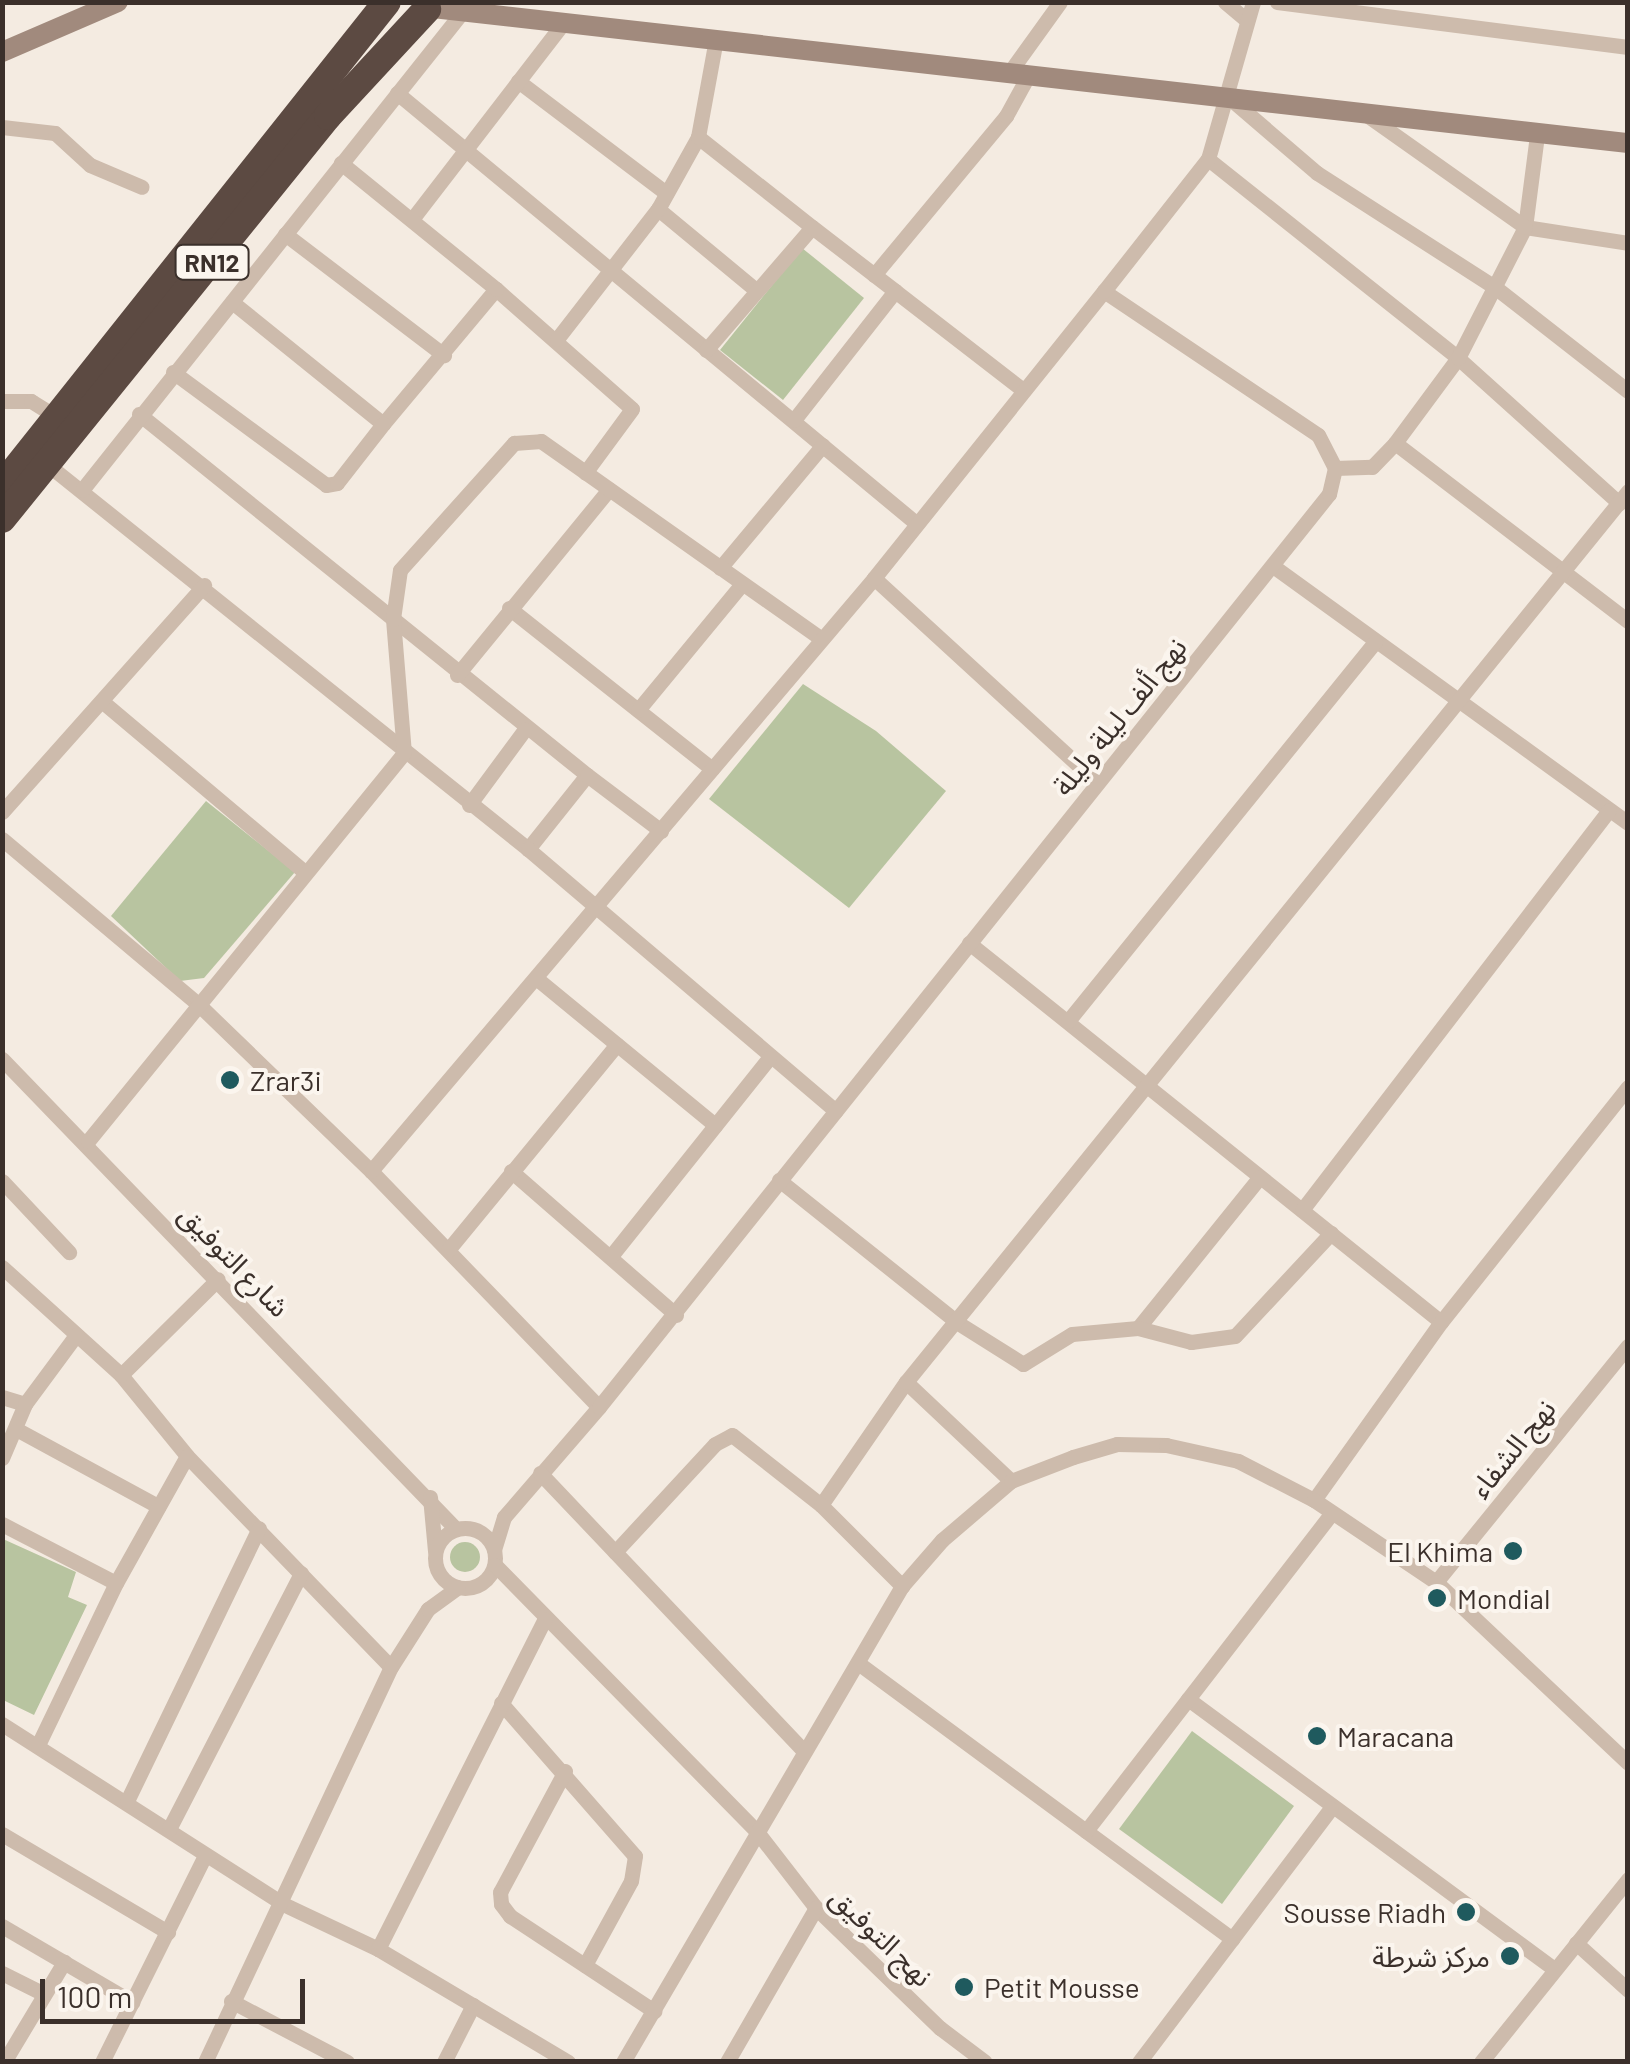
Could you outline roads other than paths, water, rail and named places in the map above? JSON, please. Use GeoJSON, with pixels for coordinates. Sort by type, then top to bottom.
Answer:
{"type":"FeatureCollection","features":[{"type":"Feature","properties":{"kind":"highway","name":"RN12"},"geometry":{"type":"LineString","coordinates":[[2,486],[387,2]]}},
{"type":"Feature","properties":{"kind":"highway","name":"RN12"},"geometry":{"type":"LineString","coordinates":[[2,519],[328,116],[434,7]]}},
{"type":"Feature","properties":{"kind":"street"},"geometry":{"type":"LineString","coordinates":[[2,52],[118,2]]}},
{"type":"Feature","properties":{"kind":"street"},"geometry":{"type":"LineString","coordinates":[[485,2],[510,14]]}},
{"type":"Feature","properties":{"kind":"street"},"geometry":{"type":"LineString","coordinates":[[874,274],[1006,116],[1019,74],[1060,2]]}},
{"type":"Feature","properties":{"kind":"street"},"geometry":{"type":"LineString","coordinates":[[1226,2],[1245,19]]}},
{"type":"Feature","properties":{"kind":"street"},"geometry":{"type":"LineString","coordinates":[[371,1171],[874,578],[1208,158],[1223,92],[1252,2]]}},
{"type":"Feature","properties":{"kind":"street"},"geometry":{"type":"LineString","coordinates":[[1277,2],[1628,47]]}},
{"type":"Feature","properties":{"kind":"street"},"geometry":{"type":"LineString","coordinates":[[82,490],[397,92],[434,7],[1019,74],[1223,92],[1368,116],[1628,143]]}},
{"type":"Feature","properties":{"kind":"street"},"geometry":{"type":"LineString","coordinates":[[414,218],[564,22]]}},
{"type":"Feature","properties":{"kind":"street"},"geometry":{"type":"LineString","coordinates":[[557,339],[658,210],[698,137],[716,39]]}},
{"type":"Feature","properties":{"kind":"street"},"geometry":{"type":"LineString","coordinates":[[518,81],[666,193]]}},
{"type":"Feature","properties":{"kind":"street"},"geometry":{"type":"LineString","coordinates":[[397,92],[917,524]]}},
{"type":"Feature","properties":{"kind":"street"},"geometry":{"type":"LineString","coordinates":[[1223,92],[1317,173],[1496,288],[1628,391]]}},
{"type":"Feature","properties":{"kind":"street"},"geometry":{"type":"LineString","coordinates":[[1368,116],[1525,226],[1628,243]]}},
{"type":"Feature","properties":{"kind":"street"},"geometry":{"type":"LineString","coordinates":[[4,132],[55,134],[90,165],[142,188]]}},
{"type":"Feature","properties":{"kind":"street"},"geometry":{"type":"LineString","coordinates":[[1104,291],[1318,434],[1335,468],[1372,467],[1395,443],[1458,358],[1496,288],[1525,226],[1537,135]]}},
{"type":"Feature","properties":{"kind":"street"},"geometry":{"type":"LineString","coordinates":[[698,137],[1022,390]]}},
{"type":"Feature","properties":{"kind":"street"},"geometry":{"type":"LineString","coordinates":[[821,1505],[906,1382],[1150,1089],[1623,497],[1458,358],[1208,158]]}},
{"type":"Feature","properties":{"kind":"street"},"geometry":{"type":"LineString","coordinates":[[341,163],[414,218],[557,339],[633,411],[585,473]]}},
{"type":"Feature","properties":{"kind":"street"},"geometry":{"type":"LineString","coordinates":[[658,210],[756,290]]}},
{"type":"Feature","properties":{"kind":"street"},"geometry":{"type":"LineString","coordinates":[[706,350],[812,227]]}},
{"type":"Feature","properties":{"kind":"street"},"geometry":{"type":"LineString","coordinates":[[285,234],[444,355]]}},
{"type":"Feature","properties":{"kind":"street"},"geometry":{"type":"LineString","coordinates":[[173,372],[326,485],[337,482],[496,289]]}},
{"type":"Feature","properties":{"kind":"street"},"geometry":{"type":"LineString","coordinates":[[794,420],[895,290]]}},
{"type":"Feature","properties":{"kind":"street"},"geometry":{"type":"LineString","coordinates":[[232,302],[383,424]]}},
{"type":"Feature","properties":{"kind":"street"},"geometry":{"type":"LineString","coordinates":[[2,401],[31,401],[58,418]]}},
{"type":"Feature","properties":{"kind":"street"},"geometry":{"type":"LineString","coordinates":[[140,414],[525,730],[661,831]]}},
{"type":"Feature","properties":{"kind":"street"},"geometry":{"type":"LineString","coordinates":[[88,1141],[196,1003],[404,754],[393,618],[400,570],[514,443],[540,441],[820,638]]}},
{"type":"Feature","properties":{"kind":"street"},"geometry":{"type":"LineString","coordinates":[[1395,443],[1562,577],[1628,621]]}},
{"type":"Feature","properties":{"kind":"street"},"geometry":{"type":"LineString","coordinates":[[720,568],[824,445]]}},
{"type":"Feature","properties":{"kind":"street"},"geometry":{"type":"LineString","coordinates":[[47,464],[204,584],[404,754],[528,850],[836,1112]]}},
{"type":"Feature","properties":{"kind":"street","name":"نهج ألف ليلة وليلة"},"geometry":{"type":"LineString","coordinates":[[504,1517],[676,1315],[779,1180],[1273,566],[1329,494],[1335,468]]}},
{"type":"Feature","properties":{"kind":"street"},"geometry":{"type":"LineString","coordinates":[[458,675],[508,608],[609,489]]}},
{"type":"Feature","properties":{"kind":"street"},"geometry":{"type":"LineString","coordinates":[[1273,566],[1628,823]]}},
{"type":"Feature","properties":{"kind":"street"},"geometry":{"type":"LineString","coordinates":[[874,578],[1097,782]]}},
{"type":"Feature","properties":{"kind":"street"},"geometry":{"type":"LineString","coordinates":[[2,812],[104,703],[204,584]]}},
{"type":"Feature","properties":{"kind":"street"},"geometry":{"type":"LineString","coordinates":[[638,710],[742,584]]}},
{"type":"Feature","properties":{"kind":"street"},"geometry":{"type":"LineString","coordinates":[[508,608],[712,769]]}},
{"type":"Feature","properties":{"kind":"street"},"geometry":{"type":"LineString","coordinates":[[1068,1021],[1376,642]]}},
{"type":"Feature","properties":{"kind":"street"},"geometry":{"type":"LineString","coordinates":[[104,703],[305,872]]}},
{"type":"Feature","properties":{"kind":"street"},"geometry":{"type":"LineString","coordinates":[[469,805],[525,730]]}},
{"type":"Feature","properties":{"kind":"street"},"geometry":{"type":"LineString","coordinates":[[528,850],[587,775]]}},
{"type":"Feature","properties":{"kind":"street"},"geometry":{"type":"LineString","coordinates":[[1302,1210],[1609,810]]}},
{"type":"Feature","properties":{"kind":"street"},"geometry":{"type":"LineString","coordinates":[[2,838],[196,1003],[371,1171],[599,1407]]}},
{"type":"Feature","properties":{"kind":"street"},"geometry":{"type":"LineString","coordinates":[[969,943],[1441,1322]]}},
{"type":"Feature","properties":{"kind":"street"},"geometry":{"type":"LineString","coordinates":[[536,978],[716,1125]]}},
{"type":"Feature","properties":{"kind":"street"},"geometry":{"type":"LineString","coordinates":[[448,1250],[617,1044]]}},
{"type":"Feature","properties":{"kind":"street"},"geometry":{"type":"LineString","coordinates":[[611,1256],[769,1058]]}},
{"type":"Feature","properties":{"kind":"street","name":"شارع التوفيق"},"geometry":{"type":"LineString","coordinates":[[2,1059],[88,1141],[430,1497],[494,1557]]}},
{"type":"Feature","properties":{"kind":"street"},"geometry":{"type":"LineString","coordinates":[[1314,1500],[1441,1322],[1628,1087]]}},
{"type":"Feature","properties":{"kind":"street"},"geometry":{"type":"LineString","coordinates":[[511,1171],[676,1315]]}},
{"type":"Feature","properties":{"kind":"street"},"geometry":{"type":"LineString","coordinates":[[1138,1328],[1259,1178]]}},
{"type":"Feature","properties":{"kind":"street"},"geometry":{"type":"LineString","coordinates":[[779,1180],[958,1323],[1024,1364],[1072,1334],[1138,1328],[1192,1342],[1236,1336],[1331,1234]]}},
{"type":"Feature","properties":{"kind":"street"},"geometry":{"type":"LineString","coordinates":[[2,1181],[70,1252]]}},
{"type":"Feature","properties":{"kind":"street"},"geometry":{"type":"LineString","coordinates":[[2,1267],[121,1375],[187,1456],[391,1667]]}},
{"type":"Feature","properties":{"kind":"street"},"geometry":{"type":"LineString","coordinates":[[121,1375],[218,1279]]}},
{"type":"Feature","properties":{"kind":"street"},"geometry":{"type":"LineString","coordinates":[[2,1458],[25,1404],[76,1335]]}},
{"type":"Feature","properties":{"kind":"street","name":"نهج الشفاء"},"geometry":{"type":"LineString","coordinates":[[1436,1582],[1628,1346]]}},
{"type":"Feature","properties":{"kind":"street"},"geometry":{"type":"LineString","coordinates":[[906,1382],[1011,1481]]}},
{"type":"Feature","properties":{"kind":"street"},"geometry":{"type":"LineString","coordinates":[[2,1397],[25,1404]]}},
{"type":"Feature","properties":{"kind":"street"},"geometry":{"type":"LineString","coordinates":[[16,1429],[158,1506]]}},
{"type":"Feature","properties":{"kind":"street"},"geometry":{"type":"LineString","coordinates":[[615,1552],[727,1435],[821,1505],[902,1586]]}},
{"type":"Feature","properties":{"kind":"street"},"geometry":{"type":"LineString","coordinates":[[623,2062],[758,1833],[802,1750],[902,1586],[942,1540],[1011,1481],[1117,1444],[1166,1445],[1238,1461],[1314,1500],[1436,1582],[1628,1763]]}},
{"type":"Feature","properties":{"kind":"street"},"geometry":{"type":"LineString","coordinates":[[38,1745],[116,1582],[187,1456]]}},
{"type":"Feature","properties":{"kind":"street"},"geometry":{"type":"LineString","coordinates":[[540,1473],[802,1750]]}},
{"type":"Feature","properties":{"kind":"street"},"geometry":{"type":"LineString","coordinates":[[205,2062],[231,2000],[283,1904],[391,1667],[428,1609],[436,1559],[430,1497]]}},
{"type":"Feature","properties":{"kind":"street"},"geometry":{"type":"LineString","coordinates":[[1086,1832],[1332,1513]]}},
{"type":"Feature","properties":{"kind":"street"},"geometry":{"type":"LineString","coordinates":[[436,1559],[464,1529],[504,1517]]}},
{"type":"Feature","properties":{"kind":"street"},"geometry":{"type":"LineString","coordinates":[[428,1609],[466,1587],[494,1557],[504,1517]]}},
{"type":"Feature","properties":{"kind":"street"},"geometry":{"type":"LineString","coordinates":[[2,1524],[116,1582]]}},
{"type":"Feature","properties":{"kind":"street"},"geometry":{"type":"LineString","coordinates":[[126,1801],[259,1528]]}},
{"type":"Feature","properties":{"kind":"street"},"geometry":{"type":"LineString","coordinates":[[494,1557],[516,1592],[758,1833]]}},
{"type":"Feature","properties":{"kind":"street"},"geometry":{"type":"LineString","coordinates":[[436,1559],[466,1587],[516,1592]]}},
{"type":"Feature","properties":{"kind":"street"},"geometry":{"type":"LineString","coordinates":[[168,1829],[300,1573]]}},
{"type":"Feature","properties":{"kind":"street"},"geometry":{"type":"LineString","coordinates":[[378,1949],[544,1620]]}},
{"type":"Feature","properties":{"kind":"street"},"geometry":{"type":"LineString","coordinates":[[858,1662],[1232,1939]]}},
{"type":"Feature","properties":{"kind":"street"},"geometry":{"type":"LineString","coordinates":[[1188,1699],[1554,1969]]}},
{"type":"Feature","properties":{"kind":"street"},"geometry":{"type":"LineString","coordinates":[[501,1703],[565,1771],[636,1862],[585,1965]]}},
{"type":"Feature","properties":{"kind":"street"},"geometry":{"type":"LineString","coordinates":[[2,1724],[283,1904],[378,1949],[568,2062]]}},
{"type":"Feature","properties":{"kind":"street"},"geometry":{"type":"LineString","coordinates":[[565,1771],[500,1892],[501,1904],[654,2011]]}},
{"type":"Feature","properties":{"kind":"street"},"geometry":{"type":"LineString","coordinates":[[1139,2062],[1331,1808]]}},
{"type":"Feature","properties":{"kind":"street","name":"نهج التوفيق"},"geometry":{"type":"LineString","coordinates":[[758,1833],[816,1908],[940,2028],[986,2062]]}},
{"type":"Feature","properties":{"kind":"street"},"geometry":{"type":"LineString","coordinates":[[2,1834],[168,1932]]}},
{"type":"Feature","properties":{"kind":"street"},"geometry":{"type":"LineString","coordinates":[[102,2062],[205,1855]]}},
{"type":"Feature","properties":{"kind":"street"},"geometry":{"type":"LineString","coordinates":[[1481,2062],[1628,1879]]}},
{"type":"Feature","properties":{"kind":"street"},"geometry":{"type":"LineString","coordinates":[[726,2062],[816,1908]]}},
{"type":"Feature","properties":{"kind":"street"},"geometry":{"type":"LineString","coordinates":[[2,1926],[132,2002]]}},
{"type":"Feature","properties":{"kind":"street"},"geometry":{"type":"LineString","coordinates":[[1576,1943],[1628,1990]]}},
{"type":"Feature","properties":{"kind":"street"},"geometry":{"type":"LineString","coordinates":[[4,2062],[64,1962]]}},
{"type":"Feature","properties":{"kind":"street"},"geometry":{"type":"LineString","coordinates":[[2,1973],[44,1994]]}},
{"type":"Feature","properties":{"kind":"street"},"geometry":{"type":"LineString","coordinates":[[231,2000],[346,2062]]}},
{"type":"Feature","properties":{"kind":"street"},"geometry":{"type":"LineString","coordinates":[[444,2062],[473,2005]]}},
{"type":"Feature","properties":{"kind":"place","name":"Zrar3i"},"geometry":{"type":"Point","coordinates":[230,1080]}},
{"type":"Feature","properties":{"kind":"place","name":"El Khima"},"geometry":{"type":"Point","coordinates":[1513,1551]}},
{"type":"Feature","properties":{"kind":"place","name":"Mondial"},"geometry":{"type":"Point","coordinates":[1437,1598]}},
{"type":"Feature","properties":{"kind":"place","name":"Maracana"},"geometry":{"type":"Point","coordinates":[1317,1736]}},
{"type":"Feature","properties":{"kind":"place","name":"Sousse Riadh"},"geometry":{"type":"Point","coordinates":[1466,1912]}},
{"type":"Feature","properties":{"kind":"place","name":"مركز شرطة"},"geometry":{"type":"Point","coordinates":[1510,1956]}},
{"type":"Feature","properties":{"kind":"place","name":"Petit Mousse"},"geometry":{"type":"Point","coordinates":[964,1987]}}]}
